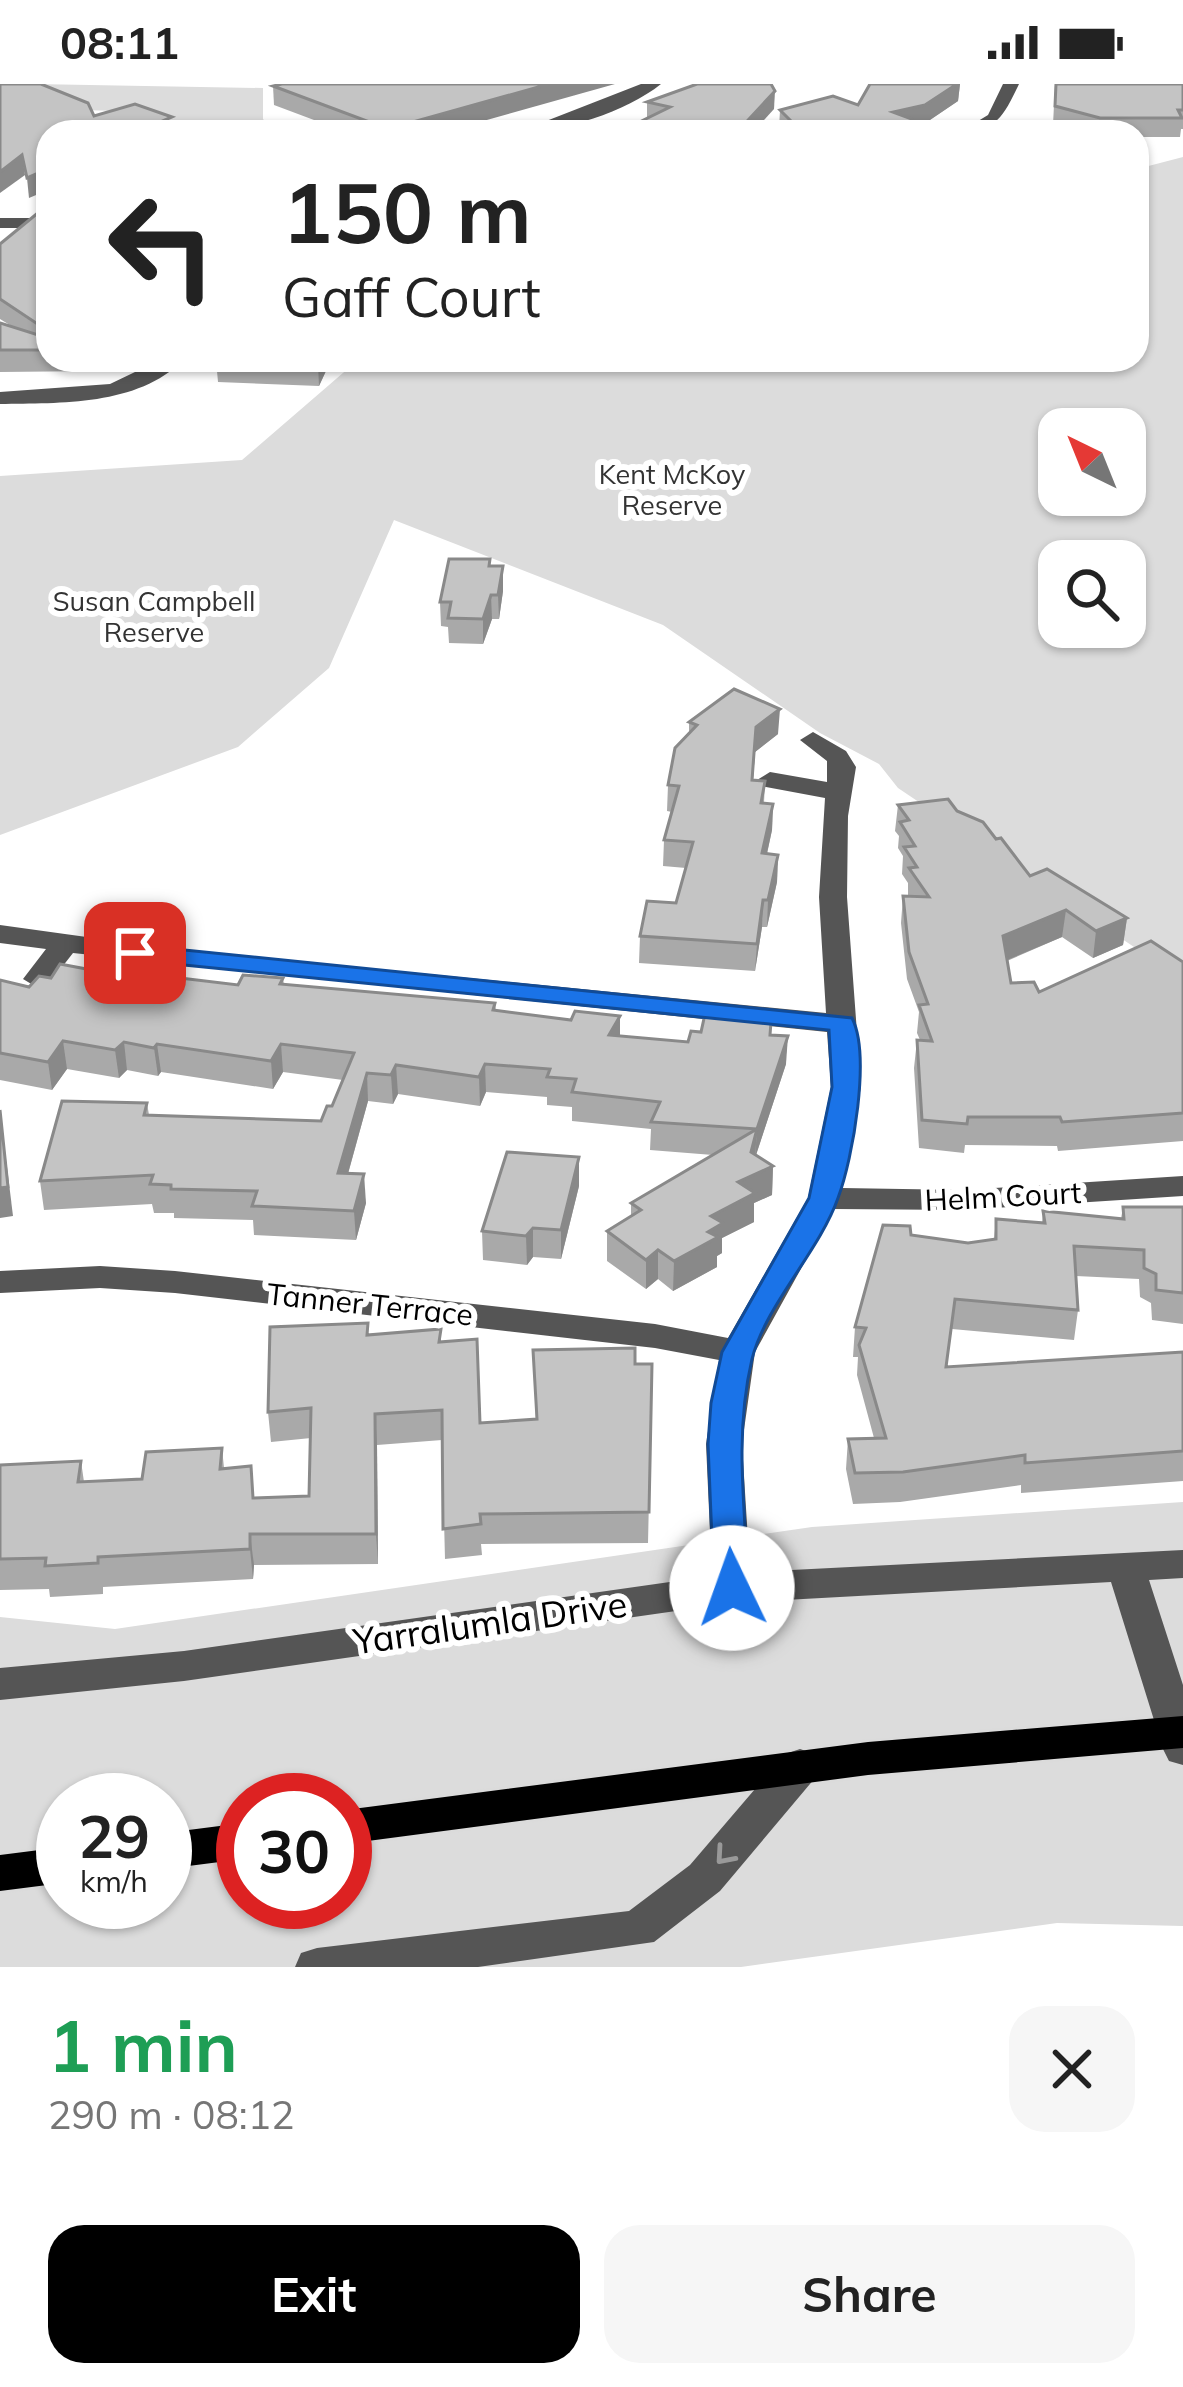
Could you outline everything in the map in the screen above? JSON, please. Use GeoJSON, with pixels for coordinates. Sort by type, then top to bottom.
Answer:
{"type":"FeatureCollection","features":[{"type":"Feature","properties":{"kind":"main road"},"geometry":{"type":"LineString","coordinates":[[372,1823],[800,1766],[1181,1738]]}},
{"type":"Feature","properties":{"kind":"main road"},"geometry":{"type":"LineString","coordinates":[[0,1873],[36,1868]]}},
{"type":"Feature","properties":{"kind":"street"},"geometry":{"type":"LineString","coordinates":[[567,120],[653,84]]}},
{"type":"Feature","properties":{"kind":"street"},"geometry":{"type":"LineString","coordinates":[[991,120],[1010,84]]}},
{"type":"Feature","properties":{"kind":"street"},"geometry":{"type":"LineString","coordinates":[[0,223],[36,223]]}},
{"type":"Feature","properties":{"kind":"street"},"geometry":{"type":"LineString","coordinates":[[0,398],[54,398],[107,389],[157,372]]}},
{"type":"Feature","properties":{"kind":"street"},"geometry":{"type":"LineString","coordinates":[[732,1588],[724,1444],[738,1352],[824,1198],[846,1087],[833,897],[842,762],[813,740]]}},
{"type":"Feature","properties":{"kind":"street"},"geometry":{"type":"LineString","coordinates":[[770,780],[838,792]]}},
{"type":"Feature","properties":{"kind":"street"},"geometry":{"type":"LineString","coordinates":[[5,933],[320,973],[842,1024]]}},
{"type":"Feature","properties":{"kind":"street"},"geometry":{"type":"LineString","coordinates":[[38,979],[66,943]]}},
{"type":"Feature","properties":{"kind":"street","name":"Helm Court"},"geometry":{"type":"LineString","coordinates":[[824,1198],[963,1200],[1183,1186]]}},
{"type":"Feature","properties":{"kind":"street","name":"Tanner Terrace"},"geometry":{"type":"LineString","coordinates":[[0,1282],[100,1277],[175,1282],[655,1336],[738,1352]]}},
{"type":"Feature","properties":{"kind":"street","name":"Yarralumla Drive"},"geometry":{"type":"LineString","coordinates":[[0,1684],[184,1666],[732,1588],[1183,1564]]}},
{"type":"Feature","properties":{"kind":"street"},"geometry":{"type":"LineString","coordinates":[[1126,1568],[1181,1738]]}},
{"type":"Feature","properties":{"kind":"street"},"geometry":{"type":"LineString","coordinates":[[317,1967],[639,1929],[705,1878],[800,1766]]}},
{"type":"Feature","properties":{"kind":"green space"},"geometry":{"type":"Polygon","coordinates":[[[34,84],[263,88],[264,120],[148,120],[118,111],[81,110],[34,84]]]}},
{"type":"Feature","properties":{"kind":"green space"},"geometry":{"type":"Polygon","coordinates":[[[1183,157],[1183,980],[898,788],[879,764],[820,733],[663,625],[394,520],[329,668],[238,747],[0,835],[0,476],[242,460],[344,372],[1149,372],[1149,166],[1183,157]]]}},
{"type":"Feature","properties":{"kind":"green space"},"geometry":{"type":"Polygon","coordinates":[[[1183,1502],[1183,1926],[1057,1923],[741,1967],[0,1967],[0,1617],[115,1629],[812,1527],[1183,1502]]]}},
{"type":"Feature","properties":{"kind":"building"},"geometry":{"type":"Polygon","coordinates":[[[0,84],[41,84],[88,103],[94,116],[135,104],[172,117],[36,120],[36,174],[27,178],[22,155],[0,172],[0,84]]]}},
{"type":"Feature","properties":{"kind":"building"},"geometry":{"type":"Polygon","coordinates":[[[549,84],[420,120],[364,120],[273,86],[549,84]]]}},
{"type":"Feature","properties":{"kind":"building"},"geometry":{"type":"Polygon","coordinates":[[[697,84],[771,84],[775,91],[748,120],[643,120],[670,107],[647,102],[697,84]]]}},
{"type":"Feature","properties":{"kind":"building"},"geometry":{"type":"Polygon","coordinates":[[[870,84],[957,84],[925,105],[893,112],[915,120],[790,120],[780,110],[833,96],[858,105],[870,84]]]}},
{"type":"Feature","properties":{"kind":"building"},"geometry":{"type":"Polygon","coordinates":[[[1056,84],[1183,84],[1183,110],[1178,110],[1182,118],[1100,118],[1055,106],[1056,84]]]}},
{"type":"Feature","properties":{"kind":"building"},"geometry":{"type":"Polygon","coordinates":[[[36,214],[36,323],[0,299],[0,244],[36,214]]]}},
{"type":"Feature","properties":{"kind":"building"},"geometry":{"type":"Polygon","coordinates":[[[0,323],[36,334],[36,350],[0,350],[0,323]]]}},
{"type":"Feature","properties":{"kind":"building"},"geometry":{"type":"Polygon","coordinates":[[[449,559],[490,559],[489,566],[503,566],[498,595],[491,595],[483,619],[448,618],[451,602],[440,602],[449,559]]]}},
{"type":"Feature","properties":{"kind":"building"},"geometry":{"type":"Polygon","coordinates":[[[734,689],[780,709],[756,727],[752,780],[765,781],[761,803],[773,804],[762,853],[778,855],[768,900],[763,900],[757,944],[640,936],[647,901],[676,903],[693,842],[664,840],[679,786],[668,785],[675,748],[697,725],[689,722],[734,689]]]}},
{"type":"Feature","properties":{"kind":"building"},"geometry":{"type":"Polygon","coordinates":[[[948,799],[957,811],[983,822],[996,839],[1001,838],[1030,876],[1047,869],[1127,918],[1096,931],[1066,910],[1003,936],[1011,983],[1034,982],[1039,992],[1151,941],[1183,962],[1183,1113],[1062,1122],[1060,1117],[968,1117],[967,1124],[922,1120],[917,1040],[932,1041],[919,1005],[928,1004],[909,952],[903,896],[929,897],[909,868],[917,867],[904,847],[915,846],[900,822],[909,820],[898,805],[948,799]]]}},
{"type":"Feature","properties":{"kind":"building"},"geometry":{"type":"Polygon","coordinates":[[[60,964],[129,977],[139,964],[179,968],[172,977],[238,985],[243,975],[283,978],[280,984],[495,1003],[493,1010],[571,1020],[575,1011],[620,1016],[609,1035],[688,1042],[691,1031],[701,1032],[705,1014],[771,1022],[770,1035],[788,1036],[757,1129],[651,1122],[660,1102],[572,1092],[576,1079],[547,1077],[550,1069],[485,1064],[479,1077],[396,1065],[391,1075],[367,1073],[338,1173],[364,1174],[354,1211],[252,1206],[257,1191],[171,1189],[171,1185],[150,1184],[153,1175],[40,1181],[62,1101],[147,1103],[144,1115],[321,1121],[354,1053],[281,1044],[271,1061],[157,1044],[154,1048],[124,1042],[115,1050],[63,1041],[48,1062],[0,1053],[0,980],[29,987],[39,976],[51,978],[60,964]]]}},
{"type":"Feature","properties":{"kind":"building"},"geometry":{"type":"Polygon","coordinates":[[[0,1110],[8,1187],[0,1188],[0,1110]]]}},
{"type":"Feature","properties":{"kind":"building"},"geometry":{"type":"Polygon","coordinates":[[[757,1129],[751,1152],[773,1166],[738,1182],[755,1193],[711,1216],[723,1223],[708,1232],[718,1237],[674,1261],[658,1250],[646,1260],[607,1231],[641,1210],[631,1203],[757,1129]]]}},
{"type":"Feature","properties":{"kind":"building"},"geometry":{"type":"Polygon","coordinates":[[[507,1152],[579,1157],[561,1230],[533,1228],[526,1236],[482,1231],[507,1152]]]}},
{"type":"Feature","properties":{"kind":"building"},"geometry":{"type":"Polygon","coordinates":[[[1123,1207],[1183,1207],[1183,1293],[1156,1290],[1156,1274],[1144,1268],[1144,1250],[1074,1246],[1078,1310],[955,1299],[946,1367],[1183,1352],[1183,1451],[1025,1463],[1025,1455],[903,1472],[855,1473],[848,1439],[886,1438],[859,1345],[866,1328],[855,1327],[883,1225],[910,1226],[911,1235],[968,1243],[996,1239],[996,1219],[1045,1223],[1043,1211],[1124,1219],[1123,1207]]]}},
{"type":"Feature","properties":{"kind":"building"},"geometry":{"type":"Polygon","coordinates":[[[368,1323],[367,1335],[441,1329],[439,1342],[477,1339],[480,1423],[537,1419],[533,1350],[635,1348],[635,1364],[652,1364],[649,1512],[480,1514],[481,1524],[443,1529],[442,1410],[375,1414],[376,1534],[250,1534],[250,1549],[98,1557],[98,1563],[45,1566],[46,1558],[0,1559],[0,1465],[81,1461],[78,1482],[142,1479],[146,1452],[222,1448],[220,1469],[251,1466],[253,1498],[309,1496],[311,1408],[268,1412],[270,1327],[368,1323]]]}},
{"type":"Feature","properties":{"kind":"route"},"geometry":{"type":"LineString","coordinates":[[135,953],[842,1024],[846,1087],[824,1198],[738,1352],[727,1403],[724,1444],[732,1588]]}},
{"type":"Feature","properties":{"kind":"park label","name":"Kent McKoy Reserve"},"geometry":{"type":"Point","coordinates":[672,490]}},
{"type":"Feature","properties":{"kind":"park label","name":"Susan Campbell Reserve"},"geometry":{"type":"Point","coordinates":[154,616]}}]}
